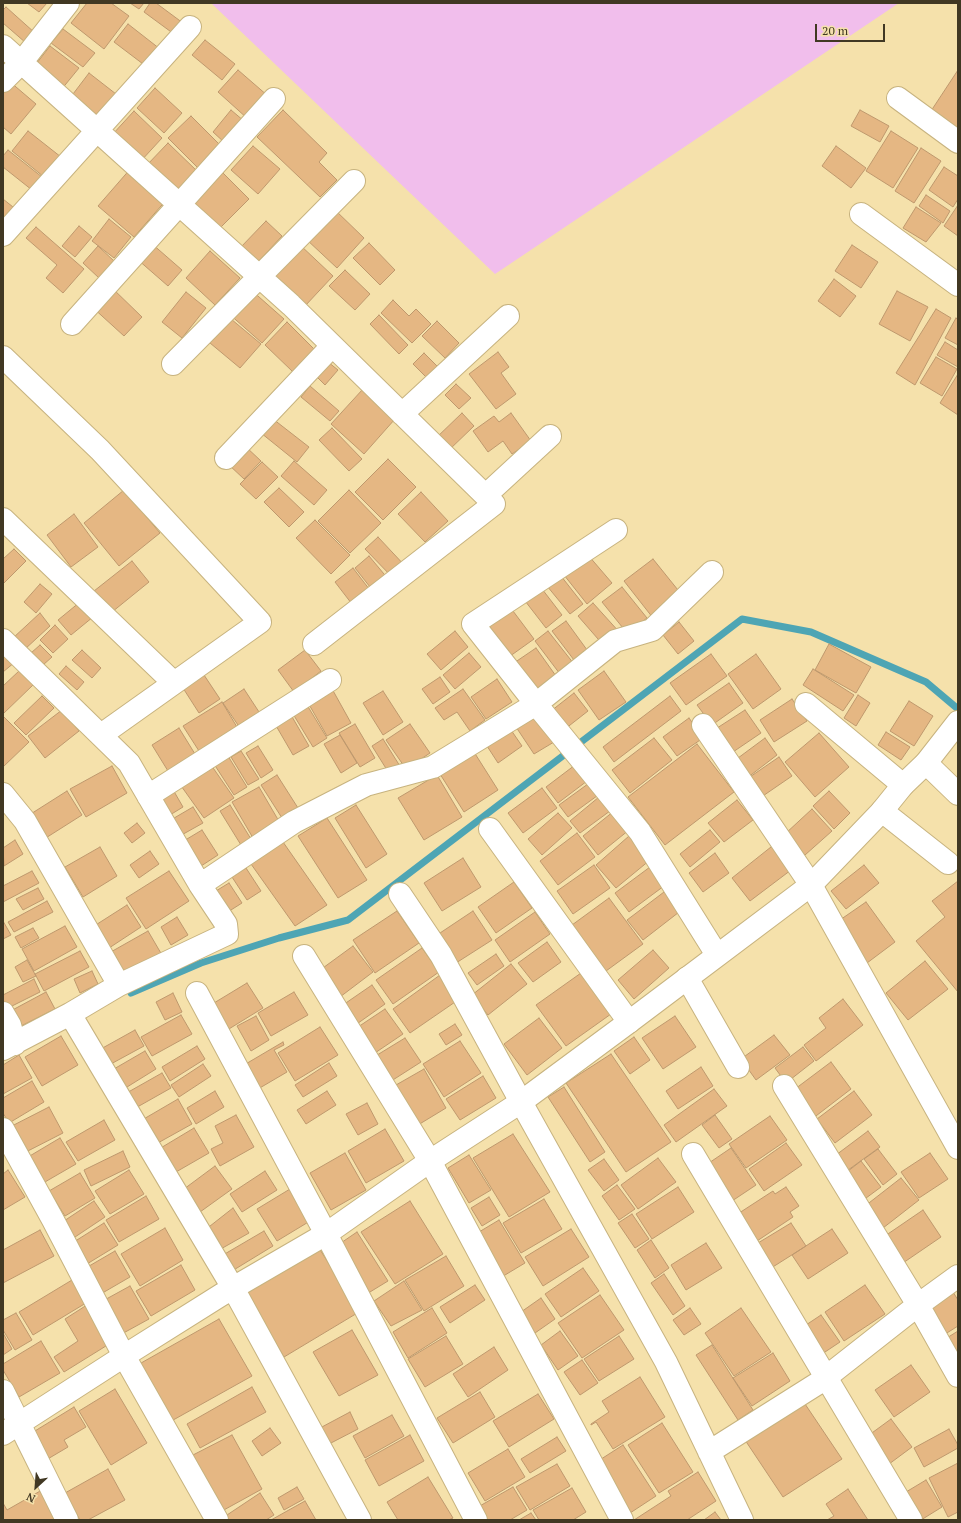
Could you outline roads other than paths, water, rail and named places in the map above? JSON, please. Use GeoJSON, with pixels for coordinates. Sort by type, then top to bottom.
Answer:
{"type":"FeatureCollection","features":[{"type":"Feature","properties":{"kind":"street"},"geometry":{"type":"LineString","coordinates":[[3,81],[22,63],[68,3]]}},
{"type":"Feature","properties":{"kind":"street"},"geometry":{"type":"LineString","coordinates":[[3,235],[190,27]]}},
{"type":"Feature","properties":{"kind":"street"},"geometry":{"type":"LineString","coordinates":[[3,46],[260,277],[494,504],[314,644]]}},
{"type":"Feature","properties":{"kind":"street"},"geometry":{"type":"LineString","coordinates":[[898,98],[958,142]]}},
{"type":"Feature","properties":{"kind":"street"},"geometry":{"type":"LineString","coordinates":[[72,324],[274,99]]}},
{"type":"Feature","properties":{"kind":"street"},"geometry":{"type":"LineString","coordinates":[[173,364],[354,181]]}},
{"type":"Feature","properties":{"kind":"street"},"geometry":{"type":"LineString","coordinates":[[861,214],[958,285]]}},
{"type":"Feature","properties":{"kind":"street"},"geometry":{"type":"LineString","coordinates":[[402,414],[508,316]]}},
{"type":"Feature","properties":{"kind":"street"},"geometry":{"type":"LineString","coordinates":[[226,458],[332,346]]}},
{"type":"Feature","properties":{"kind":"street"},"geometry":{"type":"LineString","coordinates":[[3,356],[100,450],[260,622],[101,735]]}},
{"type":"Feature","properties":{"kind":"street"},"geometry":{"type":"LineString","coordinates":[[486,495],[550,436]]}},
{"type":"Feature","properties":{"kind":"street"},"geometry":{"type":"LineString","coordinates":[[3,520],[174,683]]}},
{"type":"Feature","properties":{"kind":"street"},"geometry":{"type":"LineString","coordinates":[[616,530],[473,624],[579,758],[640,832],[717,956]]}},
{"type":"Feature","properties":{"kind":"street"},"geometry":{"type":"LineString","coordinates":[[200,885],[294,822],[366,785],[432,767],[536,704],[615,642],[652,630],[712,572]]}},
{"type":"Feature","properties":{"kind":"street"},"geometry":{"type":"LineString","coordinates":[[3,640],[129,763],[200,885],[226,924],[227,934],[119,985],[70,1014],[9,1046]]}},
{"type":"Feature","properties":{"kind":"street"},"geometry":{"type":"LineString","coordinates":[[148,796],[330,680]]}},
{"type":"Feature","properties":{"kind":"street"},"geometry":{"type":"LineString","coordinates":[[806,704],[903,785]]}},
{"type":"Feature","properties":{"kind":"street"},"geometry":{"type":"LineString","coordinates":[[703,725],[811,885],[958,1148]]}},
{"type":"Feature","properties":{"kind":"street"},"geometry":{"type":"LineString","coordinates":[[11,1429],[233,1288],[326,1234],[430,1161],[521,1102],[629,1022],[811,885],[882,811],[903,785],[926,763],[955,725]]}},
{"type":"Feature","properties":{"kind":"street"},"geometry":{"type":"LineString","coordinates":[[926,763],[958,794]]}},
{"type":"Feature","properties":{"kind":"street"},"geometry":{"type":"LineString","coordinates":[[3,794],[25,821],[119,985]]}},
{"type":"Feature","properties":{"kind":"street"},"geometry":{"type":"LineString","coordinates":[[882,811],[948,863]]}},
{"type":"Feature","properties":{"kind":"street"},"geometry":{"type":"LineString","coordinates":[[490,829],[629,1022]]}},
{"type":"Feature","properties":{"kind":"street"},"geometry":{"type":"LineString","coordinates":[[400,894],[441,955],[666,1362],[742,1520]]}},
{"type":"Feature","properties":{"kind":"street"},"geometry":{"type":"LineString","coordinates":[[304,956],[430,1161],[622,1520]]}},
{"type":"Feature","properties":{"kind":"street"},"geometry":{"type":"LineString","coordinates":[[687,978],[738,1067]]}},
{"type":"Feature","properties":{"kind":"street"},"geometry":{"type":"LineString","coordinates":[[197,993],[326,1234],[476,1520]]}},
{"type":"Feature","properties":{"kind":"street"},"geometry":{"type":"LineString","coordinates":[[3,1013],[10,1024],[9,1046]]}},
{"type":"Feature","properties":{"kind":"street"},"geometry":{"type":"LineString","coordinates":[[70,1014],[233,1288],[360,1520]]}},
{"type":"Feature","properties":{"kind":"street"},"geometry":{"type":"LineString","coordinates":[[784,1086],[918,1305],[958,1376]]}},
{"type":"Feature","properties":{"kind":"street"},"geometry":{"type":"LineString","coordinates":[[3,1129],[53,1220],[124,1356],[217,1520]]}},
{"type":"Feature","properties":{"kind":"street"},"geometry":{"type":"LineString","coordinates":[[693,1154],[911,1520]]}},
{"type":"Feature","properties":{"kind":"street"},"geometry":{"type":"LineString","coordinates":[[710,1452],[827,1377],[918,1305],[958,1276]]}},
{"type":"Feature","properties":{"kind":"street"},"geometry":{"type":"LineString","coordinates":[[3,1391],[11,1429],[67,1520]]}},
{"type":"Feature","properties":{"kind":"waterway"},"geometry":{"type":"LineString","coordinates":[[131,993],[201,963],[279,938],[348,920],[742,619],[811,632],[926,682],[958,709]]}}]}
